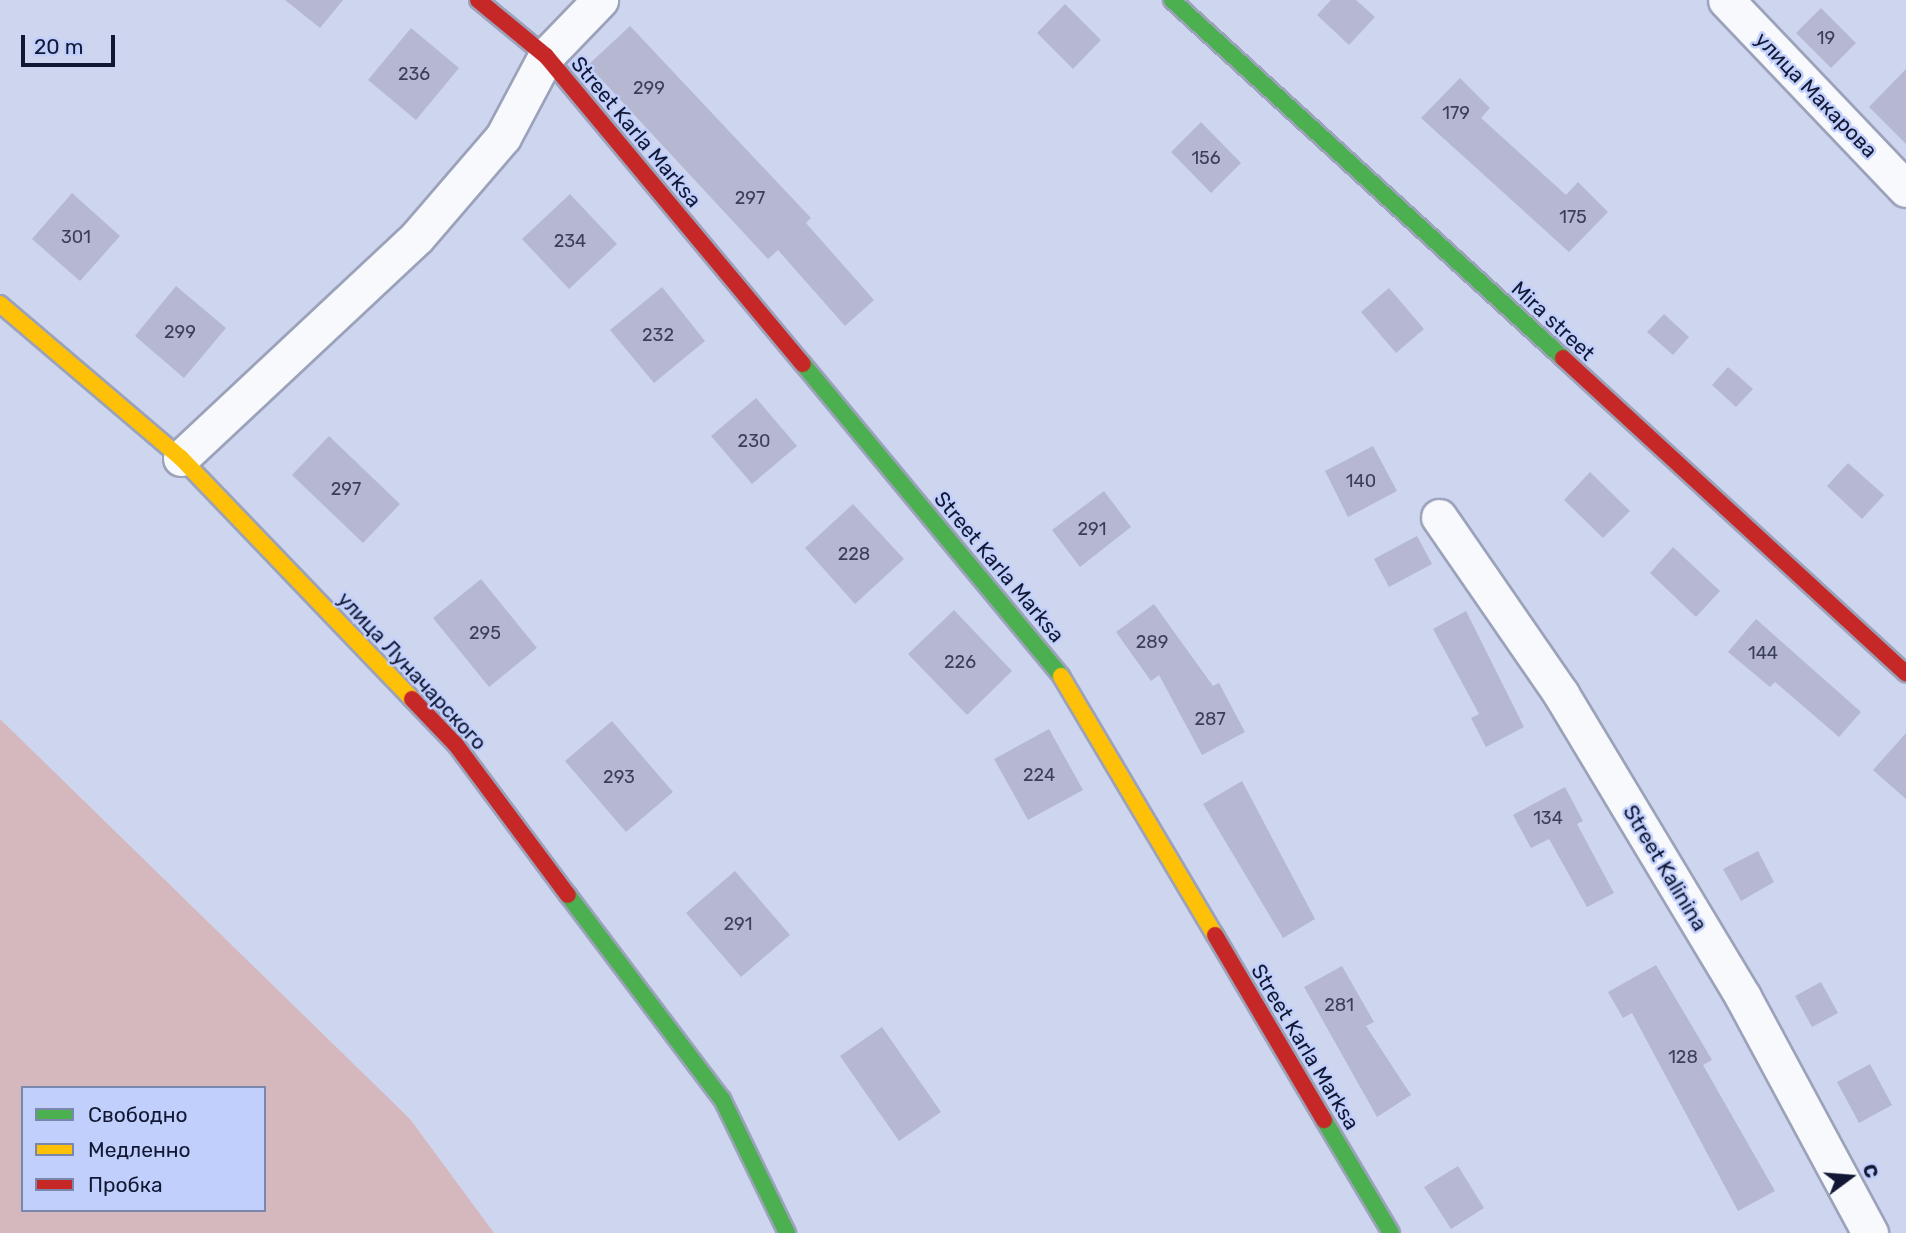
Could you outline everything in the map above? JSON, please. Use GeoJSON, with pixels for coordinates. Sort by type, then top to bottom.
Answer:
{"type":"FeatureCollection","features":[{"type":"Feature","properties":{"kind":"street","name":"Street Karla Marksa"},"geometry":{"type":"LineString","coordinates":[[478,0],[546,56],[1056,669],[1391,1233]]}},
{"type":"Feature","properties":{"kind":"street"},"geometry":{"type":"LineString","coordinates":[[181,458],[417,237],[503,137],[546,56],[600,0]]}},
{"type":"Feature","properties":{"kind":"street","name":"Mira street"},"geometry":{"type":"LineString","coordinates":[[1172,0],[1906,673]]}},
{"type":"Feature","properties":{"kind":"street","name":"улица Макарова"},"geometry":{"type":"LineString","coordinates":[[1726,0],[1906,189]]}},
{"type":"Feature","properties":{"kind":"street","name":"улица Луначарского"},"geometry":{"type":"LineString","coordinates":[[0,304],[181,458],[456,745],[722,1100],[787,1233]]}},
{"type":"Feature","properties":{"kind":"street","name":"Street Kalinina"},"geometry":{"type":"LineString","coordinates":[[1439,517],[1561,694],[1736,985],[1870,1233]]}},
{"type":"Feature","properties":{"kind":"shaded area"},"geometry":{"type":"Polygon","coordinates":[[[0,719],[410,1119],[494,1233],[0,1233],[0,719]]]}},
{"type":"Feature","properties":{"kind":"building"},"geometry":{"type":"Polygon","coordinates":[[[285,0],[343,0],[320,28],[285,0]]]}},
{"type":"Feature","properties":{"kind":"building"},"geometry":{"type":"Polygon","coordinates":[[[1331,0],[1356,0],[1375,17],[1349,45],[1317,15],[1331,0]]]}},
{"type":"Feature","properties":{"kind":"building"},"geometry":{"type":"Polygon","coordinates":[[[1065,4],[1101,40],[1073,69],[1037,33],[1065,4]]]}},
{"type":"Feature","properties":{"kind":"building"},"geometry":{"type":"Polygon","coordinates":[[[1821,8],[1856,43],[1831,68],[1796,33],[1821,8]]]}},
{"type":"Feature","properties":{"kind":"building"},"geometry":{"type":"Polygon","coordinates":[[[630,26],[811,218],[806,223],[874,300],[845,326],[778,250],[768,259],[588,65],[630,26]]]}},
{"type":"Feature","properties":{"kind":"building"},"geometry":{"type":"Polygon","coordinates":[[[411,28],[459,68],[416,120],[368,80],[411,28]]]}},
{"type":"Feature","properties":{"kind":"building"},"geometry":{"type":"Polygon","coordinates":[[[1906,69],[1906,144],[1869,107],[1906,69]]]}},
{"type":"Feature","properties":{"kind":"building"},"geometry":{"type":"Polygon","coordinates":[[[1460,78],[1490,108],[1481,118],[1566,195],[1578,182],[1608,212],[1569,252],[1421,118],[1460,78]]]}},
{"type":"Feature","properties":{"kind":"building"},"geometry":{"type":"Polygon","coordinates":[[[1201,122],[1241,163],[1211,193],[1171,152],[1201,122]]]}},
{"type":"Feature","properties":{"kind":"building"},"geometry":{"type":"Polygon","coordinates":[[[72,193],[120,236],[80,281],[32,239],[72,193]]]}},
{"type":"Feature","properties":{"kind":"building"},"geometry":{"type":"Polygon","coordinates":[[[570,194],[617,244],[569,289],[522,239],[570,194]]]}},
{"type":"Feature","properties":{"kind":"building"},"geometry":{"type":"Polygon","coordinates":[[[176,286],[226,328],[184,378],[135,336],[176,286]]]}},
{"type":"Feature","properties":{"kind":"building"},"geometry":{"type":"Polygon","coordinates":[[[662,287],[705,341],[654,383],[610,330],[662,287]]]}},
{"type":"Feature","properties":{"kind":"building"},"geometry":{"type":"Polygon","coordinates":[[[1389,288],[1424,329],[1396,353],[1361,312],[1389,288]]]}},
{"type":"Feature","properties":{"kind":"building"},"geometry":{"type":"Polygon","coordinates":[[[1664,314],[1689,337],[1673,355],[1647,332],[1664,314]]]}},
{"type":"Feature","properties":{"kind":"building"},"geometry":{"type":"Polygon","coordinates":[[[1728,367],[1753,389],[1736,407],[1712,385],[1728,367]]]}},
{"type":"Feature","properties":{"kind":"building"},"geometry":{"type":"Polygon","coordinates":[[[756,398],[797,446],[752,484],[711,436],[756,398]]]}},
{"type":"Feature","properties":{"kind":"building"},"geometry":{"type":"Polygon","coordinates":[[[329,436],[400,504],[363,543],[292,475],[329,436]]]}},
{"type":"Feature","properties":{"kind":"building"},"geometry":{"type":"Polygon","coordinates":[[[1373,446],[1397,491],[1348,517],[1325,471],[1373,446]]]}},
{"type":"Feature","properties":{"kind":"building"},"geometry":{"type":"Polygon","coordinates":[[[1848,463],[1884,495],[1862,519],[1827,486],[1848,463]]]}},
{"type":"Feature","properties":{"kind":"building"},"geometry":{"type":"Polygon","coordinates":[[[1590,472],[1630,511],[1603,538],[1564,500],[1590,472]]]}},
{"type":"Feature","properties":{"kind":"building"},"geometry":{"type":"Polygon","coordinates":[[[1104,491],[1131,527],[1080,567],[1052,530],[1104,491]]]}},
{"type":"Feature","properties":{"kind":"building"},"geometry":{"type":"Polygon","coordinates":[[[853,504],[904,559],[855,604],[805,548],[853,504]]]}},
{"type":"Feature","properties":{"kind":"building"},"geometry":{"type":"Polygon","coordinates":[[[1417,536],[1432,564],[1389,587],[1374,559],[1417,536]]]}},
{"type":"Feature","properties":{"kind":"building"},"geometry":{"type":"Polygon","coordinates":[[[1673,547],[1720,591],[1696,617],[1650,573],[1673,547]]]}},
{"type":"Feature","properties":{"kind":"building"},"geometry":{"type":"Polygon","coordinates":[[[481,579],[537,648],[489,687],[433,618],[481,579]]]}},
{"type":"Feature","properties":{"kind":"building"},"geometry":{"type":"Polygon","coordinates":[[[1154,604],[1213,686],[1219,683],[1245,732],[1202,755],[1159,675],[1151,681],[1116,632],[1154,604]]]}},
{"type":"Feature","properties":{"kind":"building"},"geometry":{"type":"Polygon","coordinates":[[[954,610],[1012,671],[967,715],[908,654],[954,610]]]}},
{"type":"Feature","properties":{"kind":"building"},"geometry":{"type":"Polygon","coordinates":[[[1466,611],[1524,727],[1486,747],[1471,718],[1479,714],[1433,629],[1466,611]]]}},
{"type":"Feature","properties":{"kind":"building"},"geometry":{"type":"Polygon","coordinates":[[[1756,619],[1861,712],[1839,737],[1775,682],[1770,687],[1728,652],[1756,619]]]}},
{"type":"Feature","properties":{"kind":"building"},"geometry":{"type":"Polygon","coordinates":[[[612,721],[673,792],[626,832],[565,761],[612,721]]]}},
{"type":"Feature","properties":{"kind":"building"},"geometry":{"type":"Polygon","coordinates":[[[1049,729],[1083,790],[1028,820],[994,759],[1049,729]]]}},
{"type":"Feature","properties":{"kind":"building"},"geometry":{"type":"Polygon","coordinates":[[[1906,733],[1906,799],[1873,770],[1906,733]]]}},
{"type":"Feature","properties":{"kind":"building"},"geometry":{"type":"Polygon","coordinates":[[[1242,781],[1315,919],[1283,938],[1203,804],[1242,781]]]}},
{"type":"Feature","properties":{"kind":"building"},"geometry":{"type":"Polygon","coordinates":[[[1565,787],[1583,821],[1577,824],[1614,893],[1587,907],[1549,839],[1531,848],[1513,815],[1565,787]]]}},
{"type":"Feature","properties":{"kind":"building"},"geometry":{"type":"Polygon","coordinates":[[[1758,851],[1774,882],[1741,901],[1723,869],[1758,851]]]}},
{"type":"Feature","properties":{"kind":"building"},"geometry":{"type":"Polygon","coordinates":[[[735,871],[790,935],[741,977],[686,913],[735,871]]]}},
{"type":"Feature","properties":{"kind":"building"},"geometry":{"type":"Polygon","coordinates":[[[1656,965],[1712,1060],[1703,1065],[1775,1191],[1738,1211],[1632,1013],[1623,1018],[1608,992],[1656,965]]]}},
{"type":"Feature","properties":{"kind":"building"},"geometry":{"type":"Polygon","coordinates":[[[1342,966],[1374,1022],[1366,1026],[1411,1095],[1377,1117],[1304,987],[1342,966]]]}},
{"type":"Feature","properties":{"kind":"building"},"geometry":{"type":"Polygon","coordinates":[[[1821,982],[1838,1013],[1812,1027],[1795,996],[1821,982]]]}},
{"type":"Feature","properties":{"kind":"building"},"geometry":{"type":"Polygon","coordinates":[[[882,1027],[941,1112],[899,1141],[840,1056],[882,1027]]]}},
{"type":"Feature","properties":{"kind":"building"},"geometry":{"type":"Polygon","coordinates":[[[1870,1064],[1892,1105],[1859,1123],[1837,1082],[1870,1064]]]}},
{"type":"Feature","properties":{"kind":"building"},"geometry":{"type":"Polygon","coordinates":[[[1458,1166],[1484,1208],[1451,1229],[1424,1187],[1458,1166]]]}},
{"type":"Feature","properties":{"kind":"traffic: fast"},"geometry":{"type":"LineString","coordinates":[[1172,0],[1563,358]]}},
{"type":"Feature","properties":{"kind":"traffic: fast"},"geometry":{"type":"LineString","coordinates":[[803,364],[1061,676]]}},
{"type":"Feature","properties":{"kind":"traffic: fast"},"geometry":{"type":"LineString","coordinates":[[568,895],[722,1099],[787,1233]]}},
{"type":"Feature","properties":{"kind":"traffic: fast"},"geometry":{"type":"LineString","coordinates":[[1324,1120],[1391,1233]]}},
{"type":"Feature","properties":{"kind":"traffic: slow"},"geometry":{"type":"LineString","coordinates":[[0,304],[181,458],[412,699]]}},
{"type":"Feature","properties":{"kind":"traffic: slow"},"geometry":{"type":"LineString","coordinates":[[1061,676],[1215,935]]}},
{"type":"Feature","properties":{"kind":"traffic: jam"},"geometry":{"type":"LineString","coordinates":[[478,0],[546,56],[803,364]]}},
{"type":"Feature","properties":{"kind":"traffic: jam"},"geometry":{"type":"LineString","coordinates":[[1563,358],[1906,673]]}},
{"type":"Feature","properties":{"kind":"traffic: jam"},"geometry":{"type":"LineString","coordinates":[[412,699],[456,745],[568,895]]}},
{"type":"Feature","properties":{"kind":"traffic: jam"},"geometry":{"type":"LineString","coordinates":[[1215,935],[1324,1120]]}}]}
